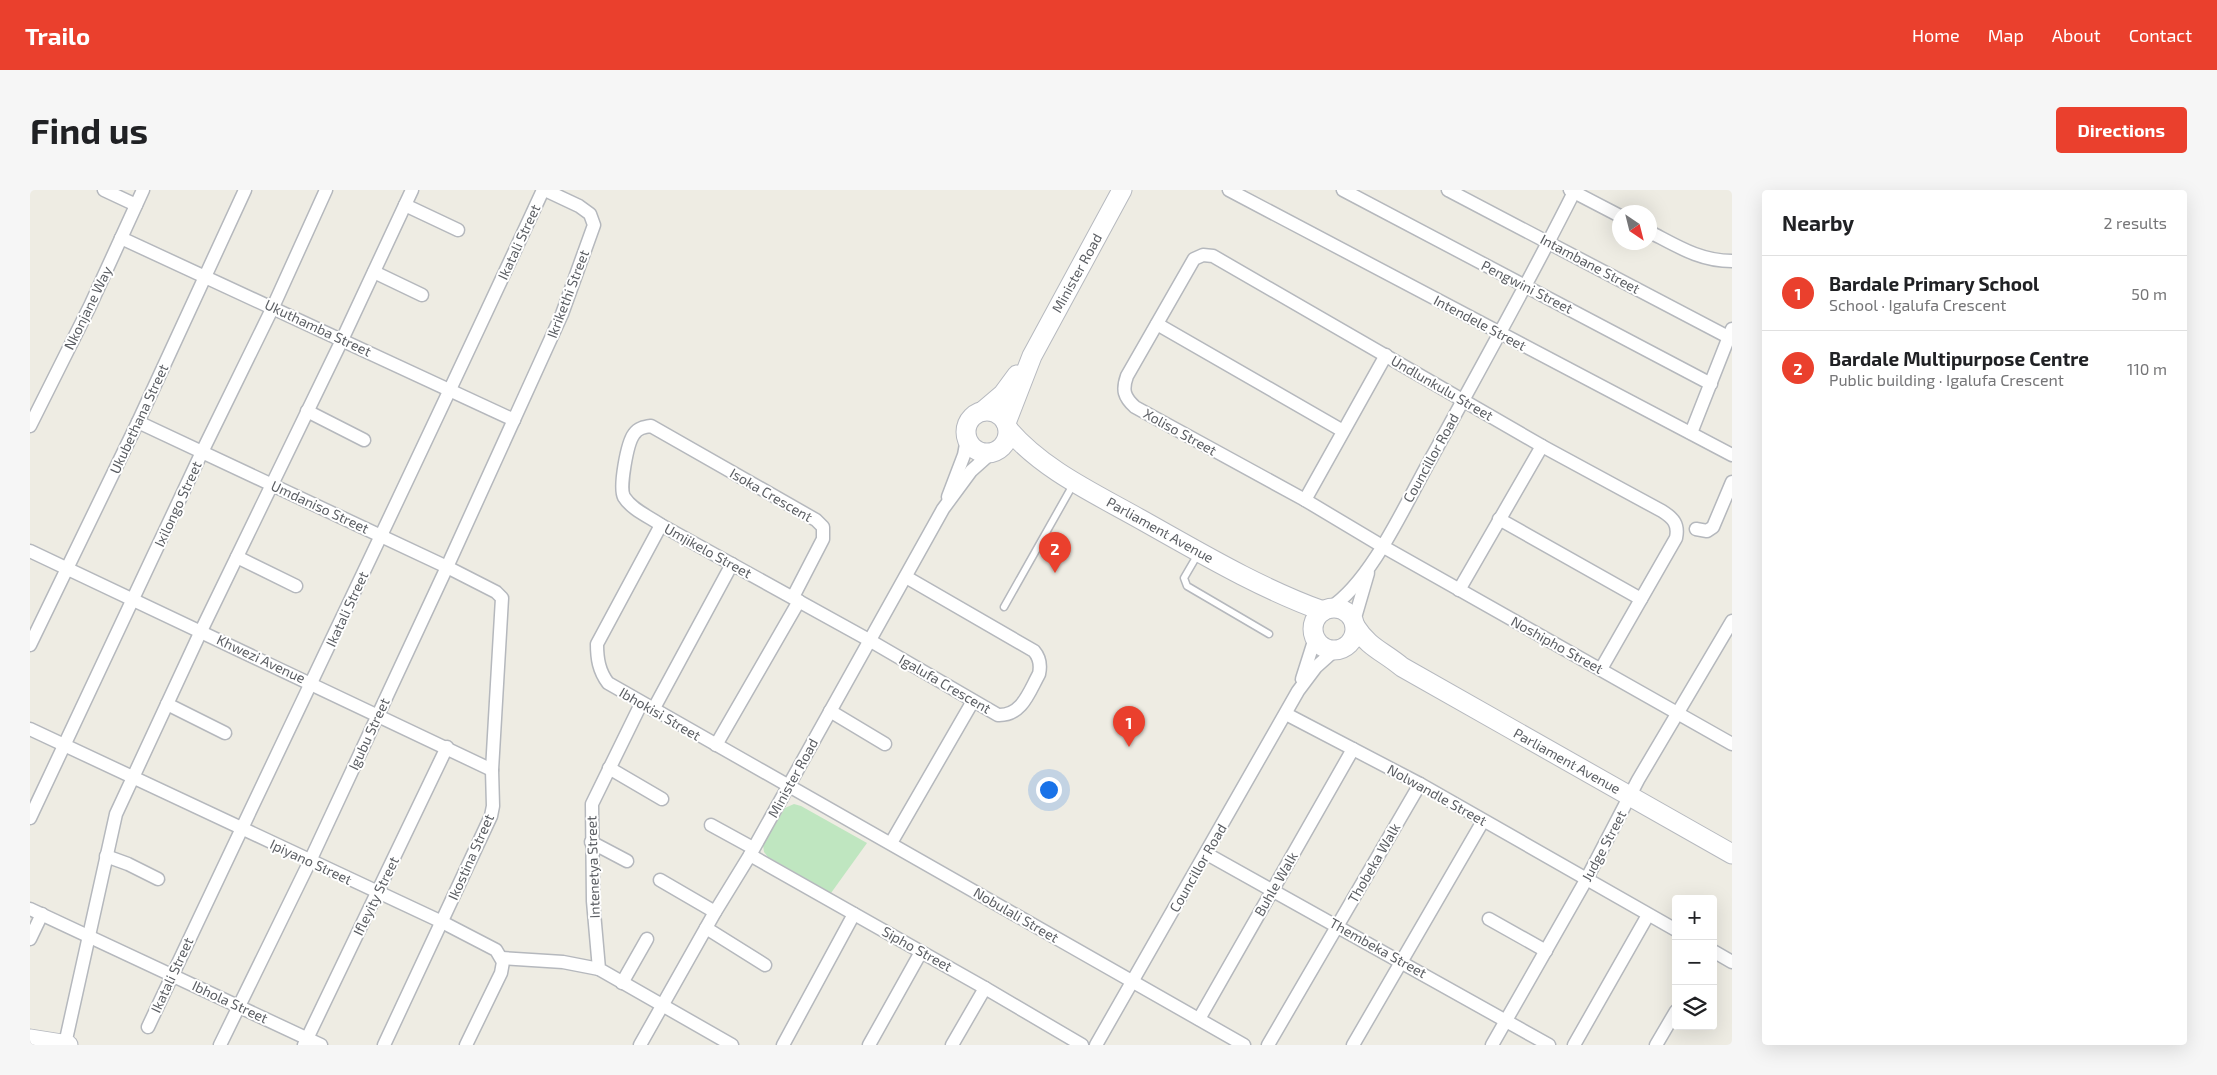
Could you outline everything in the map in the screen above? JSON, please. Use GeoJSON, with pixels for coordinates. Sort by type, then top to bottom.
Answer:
{"type":"FeatureCollection","features":[{"type":"Feature","properties":{"kind":"street"},"geometry":{"type":"LineString","coordinates":[[104,190],[136,205]]}},
{"type":"Feature","properties":{"kind":"street","name":"Nkonjane Way"},"geometry":{"type":"LineString","coordinates":[[30,426],[121,238],[142,190]]}},
{"type":"Feature","properties":{"kind":"street","name":"Ukubethana Street"},"geometry":{"type":"LineString","coordinates":[[30,645],[207,276],[245,190]]}},
{"type":"Feature","properties":{"kind":"street","name":"Ixilongo Street"},"geometry":{"type":"LineString","coordinates":[[30,818],[326,190]]}},
{"type":"Feature","properties":{"kind":"street"},"geometry":{"type":"LineString","coordinates":[[30,1039],[67,1045],[88,935],[116,814],[201,631],[342,340],[412,190]]}},
{"type":"Feature","properties":{"kind":"street","name":"Ikatali Street"},"geometry":{"type":"LineString","coordinates":[[148,1027],[544,190]]}},
{"type":"Feature","properties":{"kind":"street","name":"Ikrikethi Street"},"geometry":{"type":"LineString","coordinates":[[514,420],[562,314],[594,225],[590,214],[579,206],[544,190]]}},
{"type":"Feature","properties":{"kind":"street","name":"Minister Road"},"geometry":{"type":"LineString","coordinates":[[1007,426],[1032,356],[1122,190]]}},
{"type":"Feature","properties":{"kind":"street","name":"Intendele Street"},"geometry":{"type":"LineString","coordinates":[[1229,190],[1732,455]]}},
{"type":"Feature","properties":{"kind":"street","name":"Pengwini Street"},"geometry":{"type":"LineString","coordinates":[[1343,190],[1711,384]]}},
{"type":"Feature","properties":{"kind":"street","name":"Intambane Street"},"geometry":{"type":"LineString","coordinates":[[1448,190],[1731,335]]}},
{"type":"Feature","properties":{"kind":"street"},"geometry":{"type":"LineString","coordinates":[[1573,191],[1612,212]]}},
{"type":"Feature","properties":{"kind":"street","name":"Councillor Road"},"geometry":{"type":"LineString","coordinates":[[1327,609],[1347,595],[1382,546],[1501,334],[1573,191]]}},
{"type":"Feature","properties":{"kind":"street"},"geometry":{"type":"LineString","coordinates":[[405,205],[458,230]]}},
{"type":"Feature","properties":{"kind":"street"},"geometry":{"type":"LineString","coordinates":[[1657,236],[1694,256],[1708,260],[1732,260]]}},
{"type":"Feature","properties":{"kind":"street","name":"Ukuthamba Street"},"geometry":{"type":"LineString","coordinates":[[121,238],[207,276],[514,420]]}},
{"type":"Feature","properties":{"kind":"street","name":"Xoliso Street"},"geometry":{"type":"LineString","coordinates":[[1204,255],[1190,264],[1127,376],[1124,394],[1128,401],[1135,407],[1305,500],[1382,546]]}},
{"type":"Feature","properties":{"kind":"street","name":"Undlunkulu Street"},"geometry":{"type":"LineString","coordinates":[[1204,255],[1213,256],[1464,399],[1542,446],[1662,511],[1674,520],[1677,525],[1676,538],[1641,599]]}},
{"type":"Feature","properties":{"kind":"street"},"geometry":{"type":"LineString","coordinates":[[374,272],[422,295]]}},
{"type":"Feature","properties":{"kind":"street"},"geometry":{"type":"LineString","coordinates":[[1157,324],[1342,431]]}},
{"type":"Feature","properties":{"kind":"street"},"geometry":{"type":"LineString","coordinates":[[1691,433],[1731,335]]}},
{"type":"Feature","properties":{"kind":"street","name":"Minister Road"},"geometry":{"type":"LineString","coordinates":[[983,411],[1003,394],[1032,356]]}},
{"type":"Feature","properties":{"kind":"street"},"geometry":{"type":"LineString","coordinates":[[1305,500],[1342,431],[1386,356]]}},
{"type":"Feature","properties":{"kind":"street"},"geometry":{"type":"LineString","coordinates":[[983,411],[997,413],[1007,426],[1006,443],[993,453],[976,450],[967,440],[966,429],[970,420],[983,411]]}},
{"type":"Feature","properties":{"kind":"street"},"geometry":{"type":"LineString","coordinates":[[306,412],[364,440]]}},
{"type":"Feature","properties":{"kind":"street","name":"Igubu Street"},"geometry":{"type":"LineString","coordinates":[[220,1045],[310,861],[514,420]]}},
{"type":"Feature","properties":{"kind":"street","name":"Umdaniso Street"},"geometry":{"type":"LineString","coordinates":[[138,422],[381,536],[500,595]]}},
{"type":"Feature","properties":{"kind":"street","name":"Umjikelo Street"},"geometry":{"type":"LineString","coordinates":[[651,426],[641,428],[633,435],[621,488],[622,494],[629,504],[661,525],[869,640]]}},
{"type":"Feature","properties":{"kind":"street","name":"Isoka Crescent"},"geometry":{"type":"LineString","coordinates":[[651,426],[816,520],[822,527],[823,540],[796,599]]}},
{"type":"Feature","properties":{"kind":"street","name":"Parliament Avenue"},"geometry":{"type":"LineString","coordinates":[[1007,426],[1027,449],[1068,478],[1261,585],[1327,609]]}},
{"type":"Feature","properties":{"kind":"street","name":"Minister Road"},"geometry":{"type":"LineString","coordinates":[[640,1045],[715,912],[752,852],[943,509],[964,455],[967,440]]}},
{"type":"Feature","properties":{"kind":"street"},"geometry":{"type":"LineString","coordinates":[[1459,590],[1542,446]]}},
{"type":"Feature","properties":{"kind":"street","name":"Minister Road"},"geometry":{"type":"LineString","coordinates":[[943,509],[971,471],[993,453]]}},
{"type":"Feature","properties":{"kind":"street","name":"Parliament Avenue"},"geometry":{"type":"LineString","coordinates":[[993,453],[1008,454],[1068,478]]}},
{"type":"Feature","properties":{"kind":"street"},"geometry":{"type":"LineString","coordinates":[[1696,529],[1707,531],[1712,527],[1732,482]]}},
{"type":"Feature","properties":{"kind":"street"},"geometry":{"type":"LineString","coordinates":[[1499,519],[1641,599],[1601,670]]}},
{"type":"Feature","properties":{"kind":"street","name":"Ibhokisi Street"},"geometry":{"type":"LineString","coordinates":[[661,525],[597,644],[597,659],[603,676],[608,683],[647,707],[788,786]]}},
{"type":"Feature","properties":{"kind":"street","name":"Noshipho Street"},"geometry":{"type":"LineString","coordinates":[[1382,546],[1732,744]]}},
{"type":"Feature","properties":{"kind":"street","name":"Khwezi Avenue"},"geometry":{"type":"LineString","coordinates":[[30,551],[312,683],[492,770]]}},
{"type":"Feature","properties":{"kind":"street"},"geometry":{"type":"LineString","coordinates":[[237,557],[296,586]]}},
{"type":"Feature","properties":{"kind":"street","name":"Intenetya Street"},"geometry":{"type":"LineString","coordinates":[[599,969],[591,842],[592,804],[609,768],[732,564]]}},
{"type":"Feature","properties":{"kind":"street","name":"Councillor Road"},"geometry":{"type":"LineString","coordinates":[[1355,624],[1370,565]]}},
{"type":"Feature","properties":{"kind":"street","name":"Igalufa Crescent"},"geometry":{"type":"LineString","coordinates":[[869,640],[998,715],[1015,712],[1020,709],[1039,674],[1041,668],[1038,656],[906,577]]}},
{"type":"Feature","properties":{"kind":"street","name":"Parliament Avenue"},"geometry":{"type":"LineString","coordinates":[[1261,585],[1298,614],[1314,634]]}},
{"type":"Feature","properties":{"kind":"street","name":"Ikostina Street"},"geometry":{"type":"LineString","coordinates":[[384,1045],[491,816],[493,806],[492,770],[503,605],[500,595]]}},
{"type":"Feature","properties":{"kind":"street"},"geometry":{"type":"LineString","coordinates":[[716,745],[796,599]]}},
{"type":"Feature","properties":{"kind":"street"},"geometry":{"type":"LineString","coordinates":[[1336,608],[1347,612],[1355,624],[1353,640],[1339,650],[1323,647],[1314,634],[1315,619],[1327,609],[1336,608]]}},
{"type":"Feature","properties":{"kind":"street","name":"Judge Street"},"geometry":{"type":"LineString","coordinates":[[1492,1045],[1586,880],[1630,796],[1732,621]]}},
{"type":"Feature","properties":{"kind":"street","name":"Parliament Avenue"},"geometry":{"type":"LineString","coordinates":[[1355,624],[1368,643],[1402,668]]}},
{"type":"Feature","properties":{"kind":"street","name":"Councillor Road"},"geometry":{"type":"LineString","coordinates":[[1298,691],[1314,634]]}},
{"type":"Feature","properties":{"kind":"street","name":"Councillor Road"},"geometry":{"type":"LineString","coordinates":[[1096,1045],[1207,854],[1298,691],[1316,666],[1339,650]]}},
{"type":"Feature","properties":{"kind":"street","name":"Parliament Avenue"},"geometry":{"type":"LineString","coordinates":[[1339,650],[1357,652],[1402,668],[1732,854]]}},
{"type":"Feature","properties":{"kind":"street"},"geometry":{"type":"LineString","coordinates":[[891,843],[973,701]]}},
{"type":"Feature","properties":{"kind":"street"},"geometry":{"type":"LineString","coordinates":[[168,704],[226,733]]}},
{"type":"Feature","properties":{"kind":"street"},"geometry":{"type":"LineString","coordinates":[[830,711],[885,744]]}},
{"type":"Feature","properties":{"kind":"street","name":"Nolwandle Street"},"geometry":{"type":"LineString","coordinates":[[1286,714],[1420,784],[1672,928]]}},
{"type":"Feature","properties":{"kind":"street","name":"Ipiyano Street"},"geometry":{"type":"LineString","coordinates":[[30,729],[442,922],[496,950],[502,958]]}},
{"type":"Feature","properties":{"kind":"street","name":"Ifleyity Street"},"geometry":{"type":"LineString","coordinates":[[305,1042],[447,747]]}},
{"type":"Feature","properties":{"kind":"street","name":"Buhle Walk"},"geometry":{"type":"LineString","coordinates":[[1199,1019],[1353,749]]}},
{"type":"Feature","properties":{"kind":"street"},"geometry":{"type":"LineString","coordinates":[[609,768],[662,799]]}},
{"type":"Feature","properties":{"kind":"street","name":"Thobeka Walk"},"geometry":{"type":"LineString","coordinates":[[1268,1045],[1420,784]]}},
{"type":"Feature","properties":{"kind":"street","name":"Nobulali Street"},"geometry":{"type":"LineString","coordinates":[[788,786],[1199,1019],[1223,1040],[1244,1045]]}},
{"type":"Feature","properties":{"kind":"street"},"geometry":{"type":"LineString","coordinates":[[1353,1045],[1483,821]]}},
{"type":"Feature","properties":{"kind":"street","name":"Sipho Street"},"geometry":{"type":"LineString","coordinates":[[711,825],[854,914],[1082,1045]]}},
{"type":"Feature","properties":{"kind":"street"},"geometry":{"type":"LineString","coordinates":[[591,842],[627,861]]}},
{"type":"Feature","properties":{"kind":"street","name":"Thembeka Street"},"geometry":{"type":"LineString","coordinates":[[1207,854],[1274,889],[1549,1045]]}},
{"type":"Feature","properties":{"kind":"street"},"geometry":{"type":"LineString","coordinates":[[106,856],[128,864],[158,879]]}},
{"type":"Feature","properties":{"kind":"street"},"geometry":{"type":"LineString","coordinates":[[660,880],[715,912]]}},
{"type":"Feature","properties":{"kind":"street"},"geometry":{"type":"LineString","coordinates":[[30,939],[36,912]]}},
{"type":"Feature","properties":{"kind":"street","name":"Ibhola Street"},"geometry":{"type":"LineString","coordinates":[[36,912],[238,1006],[305,1042],[321,1045]]}},
{"type":"Feature","properties":{"kind":"street"},"geometry":{"type":"LineString","coordinates":[[783,1045],[854,914]]}},
{"type":"Feature","properties":{"kind":"street"},"geometry":{"type":"LineString","coordinates":[[1574,1045],[1648,915]]}},
{"type":"Feature","properties":{"kind":"street"},"geometry":{"type":"LineString","coordinates":[[1489,919],[1546,951]]}},
{"type":"Feature","properties":{"kind":"street"},"geometry":{"type":"LineString","coordinates":[[706,928],[765,965]]}},
{"type":"Feature","properties":{"kind":"street"},"geometry":{"type":"LineString","coordinates":[[622,983],[647,939]]}},
{"type":"Feature","properties":{"kind":"street"},"geometry":{"type":"LineString","coordinates":[[869,1045],[921,952]]}},
{"type":"Feature","properties":{"kind":"street"},"geometry":{"type":"LineString","coordinates":[[1717,953],[1732,962]]}},
{"type":"Feature","properties":{"kind":"street"},"geometry":{"type":"LineString","coordinates":[[466,1045],[501,973],[502,958],[563,962],[599,969],[663,1004],[725,1043]]}},
{"type":"Feature","properties":{"kind":"street"},"geometry":{"type":"LineString","coordinates":[[952,1045],[985,988]]}},
{"type":"Feature","properties":{"kind":"street"},"geometry":{"type":"LineString","coordinates":[[1656,1045],[1672,1018]]}},
{"type":"Feature","properties":{"kind":"lane"},"geometry":{"type":"LineString","coordinates":[[1004,607],[1068,478]]}},
{"type":"Feature","properties":{"kind":"lane"},"geometry":{"type":"LineString","coordinates":[[1199,552],[1184,578],[1187,586],[1269,634]]}},
{"type":"Feature","properties":{"kind":"green space"},"geometry":{"type":"Polygon","coordinates":[[[794,804],[801,806],[867,843],[831,893],[768,857],[764,852],[763,845],[785,808],[794,804]]]}},
{"type":"Feature","properties":{"kind":"place","name":"Bardale Multipurpose Centre"},"geometry":{"type":"Point","coordinates":[1055,573]}},
{"type":"Feature","properties":{"kind":"place","name":"Bardale Primary School"},"geometry":{"type":"Point","coordinates":[1129,747]}}]}
